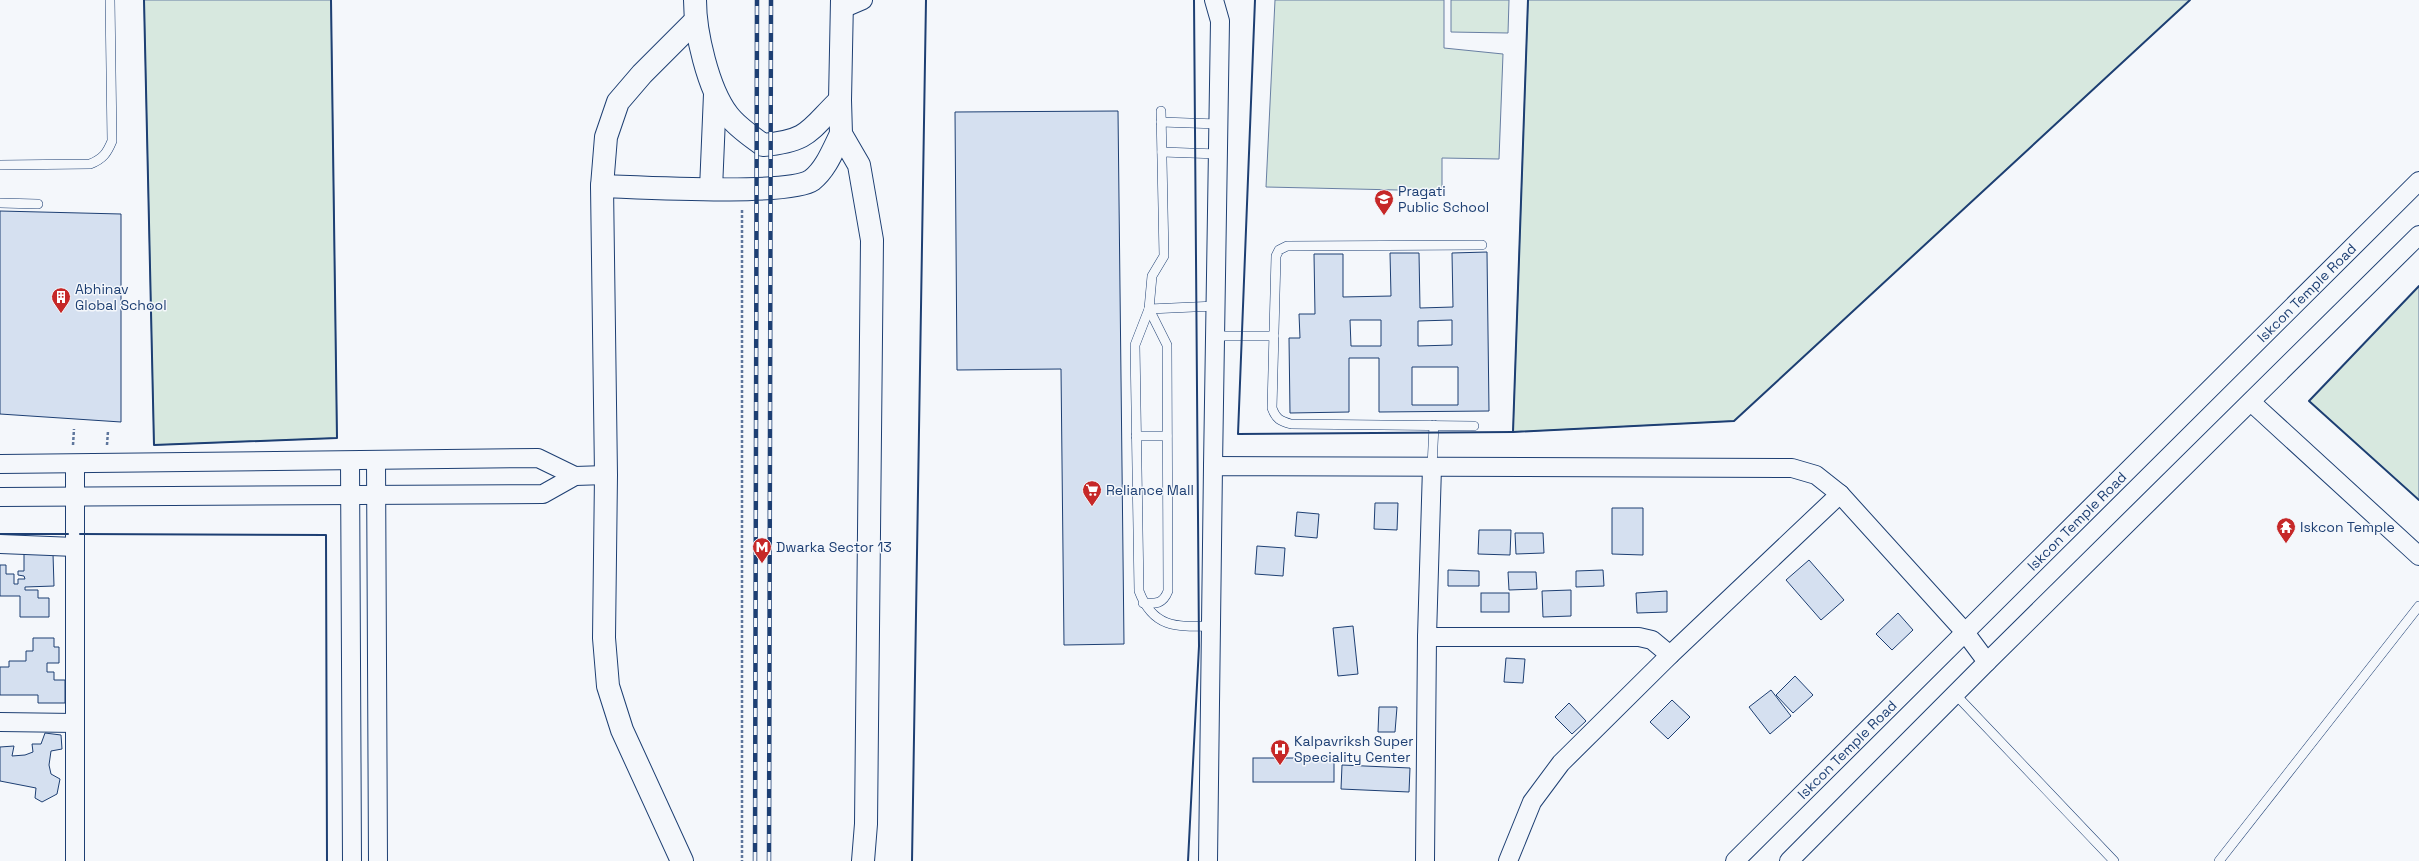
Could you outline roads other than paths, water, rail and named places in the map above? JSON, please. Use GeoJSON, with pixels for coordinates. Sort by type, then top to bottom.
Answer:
{"type":"FeatureCollection","features":[{"type":"Feature","properties":{"kind":"street"},"geometry":{"type":"LineString","coordinates":[[862,861],[866,824],[872,240],[859,165],[841,134],[840,100],[842,4],[863,0]]}},
{"type":"Feature","properties":{"kind":"street"},"geometry":{"type":"LineString","coordinates":[[1208,861],[1210,626],[1220,21],[1214,0]]}},
{"type":"Feature","properties":{"kind":"street"},"geometry":{"type":"LineString","coordinates":[[695,10],[715,94],[711,189]]}},
{"type":"Feature","properties":{"kind":"street"},"geometry":{"type":"LineString","coordinates":[[682,861],[622,730],[608,686],[604,638],[606,475],[602,186],[606,137],[618,102],[695,10]]}},
{"type":"Feature","properties":{"kind":"street"},"geometry":{"type":"LineString","coordinates":[[715,94],[728,115],[743,130],[763,145],[784,143],[800,138],[812,130],[840,100]]}},
{"type":"Feature","properties":{"kind":"street"},"geometry":{"type":"LineString","coordinates":[[602,186],[742,189],[797,186],[811,181],[822,170],[841,134]]}},
{"type":"Feature","properties":{"kind":"street","name":"Iskcon Temple Road"},"geometry":{"type":"LineString","coordinates":[[1735,861],[1964,631],[2419,181]]}},
{"type":"Feature","properties":{"kind":"street"},"geometry":{"type":"LineString","coordinates":[[1789,861],[1956,695],[1987,662],[2419,235]]}},
{"type":"Feature","properties":{"kind":"street"},"geometry":{"type":"LineString","coordinates":[[2250,402],[2419,556]]}},
{"type":"Feature","properties":{"kind":"street"},"geometry":{"type":"LineString","coordinates":[[0,464],[538,458],[574,476]]}},
{"type":"Feature","properties":{"kind":"street"},"geometry":{"type":"LineString","coordinates":[[376,460],[378,861]]}},
{"type":"Feature","properties":{"kind":"street"},"geometry":{"type":"LineString","coordinates":[[350,461],[352,861]]}},
{"type":"Feature","properties":{"kind":"street"},"geometry":{"type":"LineString","coordinates":[[75,464],[75,861]]}},
{"type":"Feature","properties":{"kind":"street"},"geometry":{"type":"LineString","coordinates":[[1213,466],[1792,468],[1816,475],[1840,494],[1964,631],[1987,662]]}},
{"type":"Feature","properties":{"kind":"street"},"geometry":{"type":"LineString","coordinates":[[1425,861],[1427,637],[1432,467]]}},
{"type":"Feature","properties":{"kind":"street"},"geometry":{"type":"LineString","coordinates":[[0,497],[543,494],[574,476],[606,475]]}},
{"type":"Feature","properties":{"kind":"street"},"geometry":{"type":"LineString","coordinates":[[1508,861],[1532,802],[1547,780],[1582,742],[1670,655],[1840,494]]}},
{"type":"Feature","properties":{"kind":"street"},"geometry":{"type":"LineString","coordinates":[[0,544],[75,548]]}},
{"type":"Feature","properties":{"kind":"street"},"geometry":{"type":"LineString","coordinates":[[1427,637],[1639,637],[1652,640],[1670,655]]}},
{"type":"Feature","properties":{"kind":"street"},"geometry":{"type":"LineString","coordinates":[[0,722],[75,723]]}},
{"type":"Feature","properties":{"kind":"lane"},"geometry":{"type":"LineString","coordinates":[[0,164],[90,164],[100,160],[107,152],[112,141],[110,0]]}},
{"type":"Feature","properties":{"kind":"lane"},"geometry":{"type":"LineString","coordinates":[[1161,111],[1164,256],[1152,276],[1149,309],[1135,345],[1139,592],[1143,603],[1159,620],[1173,626],[1210,626]]}},
{"type":"Feature","properties":{"kind":"lane"},"geometry":{"type":"LineString","coordinates":[[1161,122],[1218,124]]}},
{"type":"Feature","properties":{"kind":"lane"},"geometry":{"type":"LineString","coordinates":[[1162,152],[1218,154]]}},
{"type":"Feature","properties":{"kind":"lane"},"geometry":{"type":"LineString","coordinates":[[0,203],[38,204]]}},
{"type":"Feature","properties":{"kind":"lane"},"geometry":{"type":"LineString","coordinates":[[1474,426],[1291,424],[1281,421],[1275,417],[1272,408],[1276,256],[1279,250],[1287,246],[1482,245]]}},
{"type":"Feature","properties":{"kind":"lane"},"geometry":{"type":"LineString","coordinates":[[1149,309],[1216,306]]}},
{"type":"Feature","properties":{"kind":"lane"},"geometry":{"type":"LineString","coordinates":[[1143,603],[1157,604],[1165,599],[1168,591],[1167,345],[1164,336],[1149,309]]}},
{"type":"Feature","properties":{"kind":"lane"},"geometry":{"type":"LineString","coordinates":[[1215,336],[1274,336]]}},
{"type":"Feature","properties":{"kind":"lane"},"geometry":{"type":"LineString","coordinates":[[1432,467],[1434,425]]}},
{"type":"Feature","properties":{"kind":"lane"},"geometry":{"type":"LineString","coordinates":[[1136,436],[1167,436]]}},
{"type":"Feature","properties":{"kind":"lane"},"geometry":{"type":"LineString","coordinates":[[2219,861],[2419,606]]}},
{"type":"Feature","properties":{"kind":"lane"},"geometry":{"type":"LineString","coordinates":[[1956,695],[2114,861]]}},
{"type":"Feature","properties":{"kind":"railway"},"geometry":{"type":"LineString","coordinates":[[755,861],[757,0]]}},
{"type":"Feature","properties":{"kind":"railway"},"geometry":{"type":"LineString","coordinates":[[769,861],[771,0]]}},
{"type":"Feature","properties":{"kind":"place","name":"Pragati Public School"},"geometry":{"type":"Point","coordinates":[1384,216]}},
{"type":"Feature","properties":{"kind":"place","name":"Abhinav Global School"},"geometry":{"type":"Point","coordinates":[61,314]}},
{"type":"Feature","properties":{"kind":"place","name":"Reliance Mall"},"geometry":{"type":"Point","coordinates":[1092,507]}},
{"type":"Feature","properties":{"kind":"place","name":"Iskcon Temple"},"geometry":{"type":"Point","coordinates":[2286,544]}},
{"type":"Feature","properties":{"kind":"place","name":"Dwarka Sector 13"},"geometry":{"type":"Point","coordinates":[762,564]}},
{"type":"Feature","properties":{"kind":"place","name":"Kalpavriksh Super Speciality Center"},"geometry":{"type":"Point","coordinates":[1280,766]}}]}
